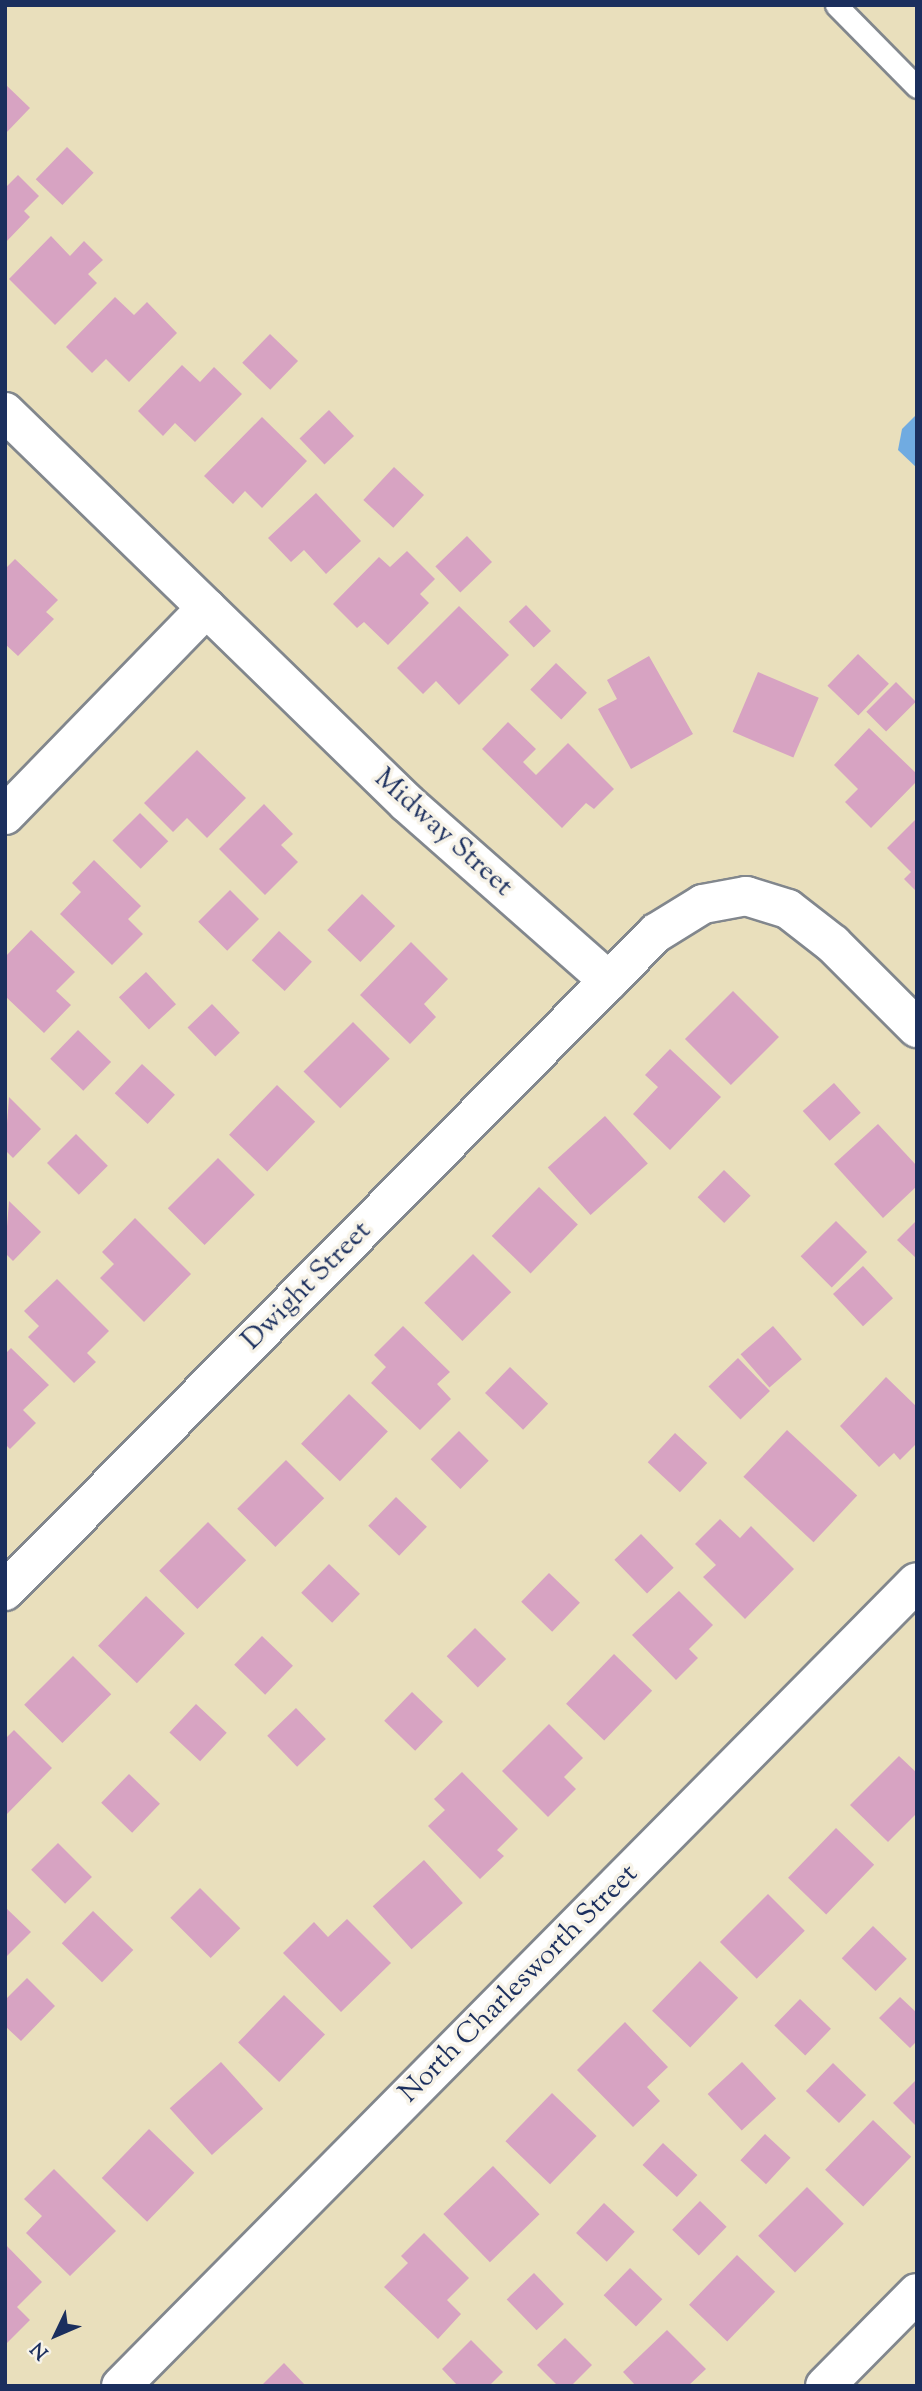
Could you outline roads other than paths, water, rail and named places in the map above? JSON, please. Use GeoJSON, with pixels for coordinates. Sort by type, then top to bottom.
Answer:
{"type":"FeatureCollection","features":[{"type":"Feature","properties":{"kind":"street","name":"Midway Street"},"geometry":{"type":"LineString","coordinates":[[5,412],[407,803],[609,981]]}},
{"type":"Feature","properties":{"kind":"street"},"geometry":{"type":"LineString","coordinates":[[5,815],[206,608]]}},
{"type":"Feature","properties":{"kind":"street"},"geometry":{"type":"LineString","coordinates":[[609,981],[656,933],[703,904],[746,896],[788,909],[833,944],[917,1028]]}},
{"type":"Feature","properties":{"kind":"street","name":"Dwight Street"},"geometry":{"type":"LineString","coordinates":[[5,1591],[609,981]]}},
{"type":"Feature","properties":{"kind":"street","name":"North Charlesworth Street"},"geometry":{"type":"LineString","coordinates":[[121,2386],[917,1582]]}},
{"type":"Feature","properties":{"kind":"street"},"geometry":{"type":"LineString","coordinates":[[825,2386],[917,2293]]}},
{"type":"Feature","properties":{"kind":"lane"},"geometry":{"type":"LineString","coordinates":[[836,5],[917,87]]}},
{"type":"Feature","properties":{"kind":"water"},"geometry":{"type":"Polygon","coordinates":[[[917,414],[917,468],[898,450],[902,429],[917,414]]]}}]}
